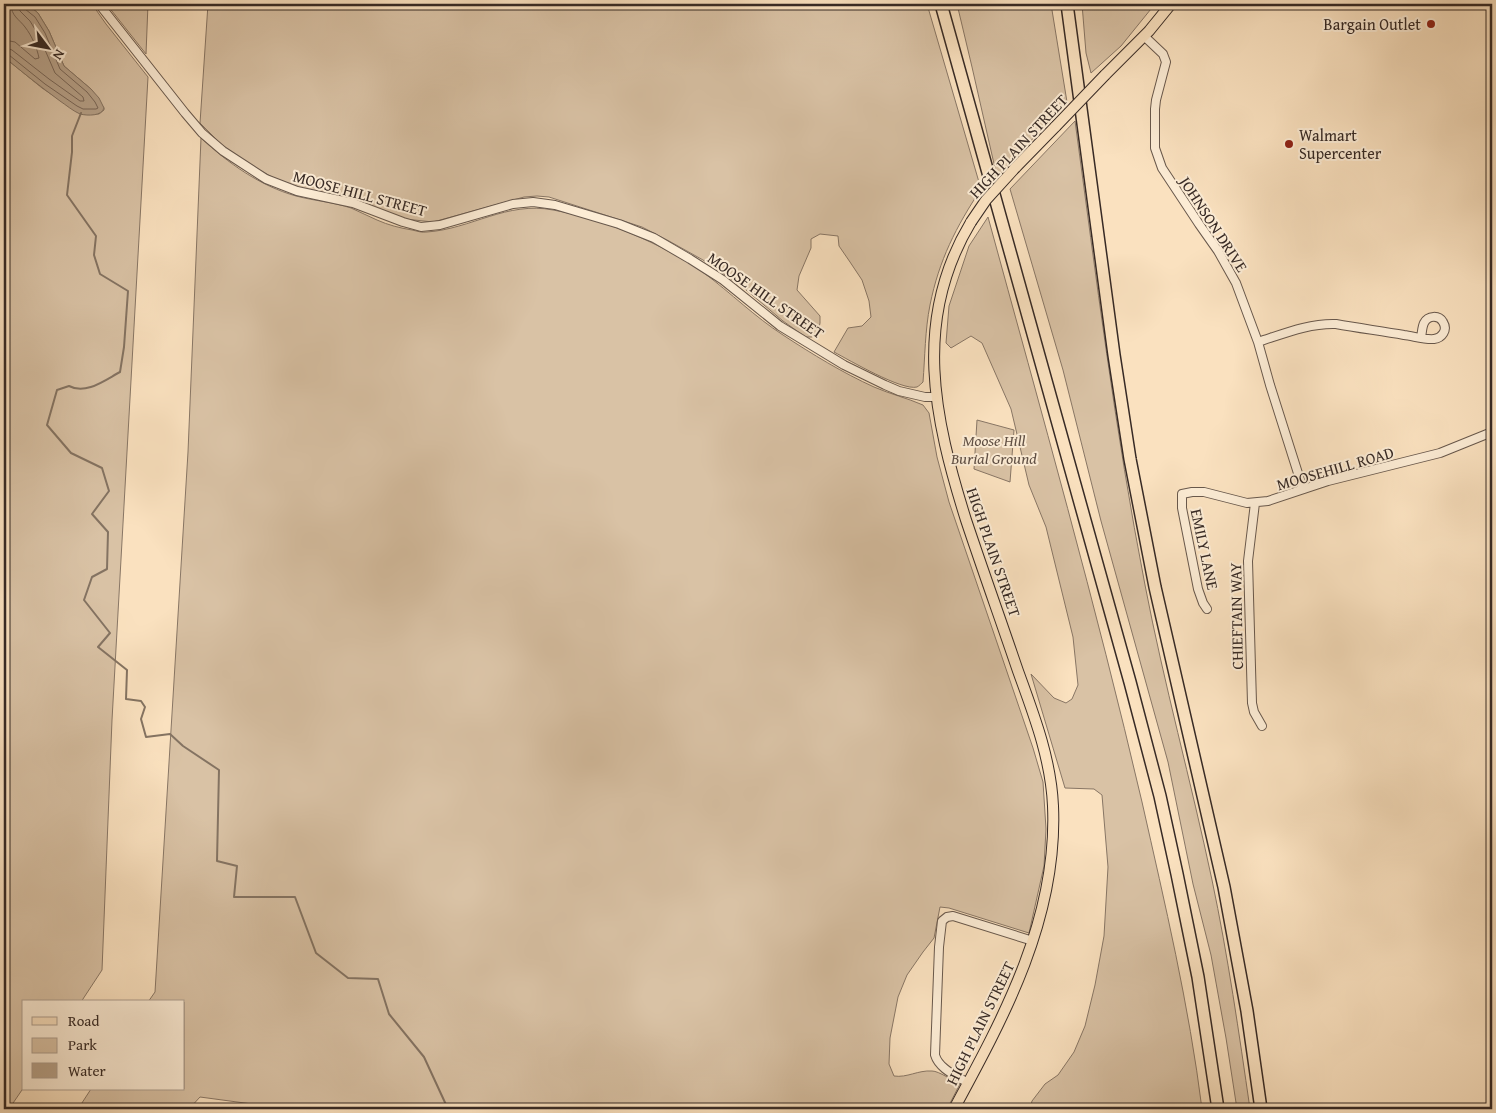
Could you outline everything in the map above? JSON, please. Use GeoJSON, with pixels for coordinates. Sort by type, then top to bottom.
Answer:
{"type":"FeatureCollection","features":[{"type":"Feature","properties":{"kind":"highway"},"geometry":{"type":"LineString","coordinates":[[941,4],[1132,690],[1161,804],[1198,977],[1218,1109]]}},
{"type":"Feature","properties":{"kind":"highway"},"geometry":{"type":"LineString","coordinates":[[1067,4],[1114,355],[1130,459],[1151,570],[1227,904],[1250,1028],[1261,1109]]}},
{"type":"Feature","properties":{"kind":"main road","name":"HIGH PLAIN STREET"},"geometry":{"type":"LineString","coordinates":[[954,1109],[1009,1003],[1033,941],[1046,891],[1053,838],[1053,804],[1048,764],[1040,732],[975,547],[954,481],[942,432],[934,357],[938,310],[953,257],[971,222],[986,200],[1144,36],[1171,4]]}},
{"type":"Feature","properties":{"kind":"street","name":"MOOSE HILL STREET"},"geometry":{"type":"LineString","coordinates":[[99,4],[202,133],[230,156],[266,179],[292,190],[353,202],[403,222],[421,227],[440,226],[513,204],[533,202],[555,205],[619,224],[654,238],[690,259],[730,286],[780,326],[844,365],[884,386],[925,397],[937,398]]}},
{"type":"Feature","properties":{"kind":"street","name":"JOHNSON DRIVE"},"geometry":{"type":"LineString","coordinates":[[1144,36],[1163,54],[1166,62],[1155,109],[1155,148],[1162,168],[1227,265],[1236,283],[1258,342],[1303,489]]}},
{"type":"Feature","properties":{"kind":"street"},"geometry":{"type":"LineString","coordinates":[[1258,342],[1308,326],[1327,324],[1421,337]]}},
{"type":"Feature","properties":{"kind":"street","name":"MOOSEHILL ROAD"},"geometry":{"type":"LineString","coordinates":[[1182,494],[1204,492],[1240,502],[1255,503],[1274,499],[1328,480],[1440,453],[1492,432]]}},
{"type":"Feature","properties":{"kind":"street","name":"EMILY LANE"},"geometry":{"type":"LineString","coordinates":[[1182,494],[1182,508],[1198,589],[1207,609]]}},
{"type":"Feature","properties":{"kind":"street","name":"CHIEFTAIN WAY"},"geometry":{"type":"LineString","coordinates":[[1255,503],[1248,561],[1252,703],[1254,712],[1262,726]]}},
{"type":"Feature","properties":{"kind":"street"},"geometry":{"type":"LineString","coordinates":[[968,1083],[944,1068],[935,1055],[942,920],[953,916],[1033,941]]}},
{"type":"Feature","properties":{"kind":"green space"},"geometry":{"type":"Polygon","coordinates":[[[27,4],[92,4],[148,77],[112,720],[102,970],[82,1000],[22,1000],[22,1090],[9,1109],[4,1109],[4,57],[42,88],[81,114],[99,114],[104,110],[91,89],[64,66],[49,31],[38,13],[27,4]]]}},
{"type":"Feature","properties":{"kind":"green space"},"geometry":{"type":"Polygon","coordinates":[[[106,4],[148,4],[146,54],[108,6],[106,4]]]}},
{"type":"Feature","properties":{"kind":"green space"},"geometry":{"type":"Polygon","coordinates":[[[208,4],[927,4],[981,189],[956,231],[938,273],[928,314],[923,382],[917,387],[910,387],[888,380],[834,352],[848,328],[862,326],[871,317],[869,301],[862,280],[839,246],[838,236],[820,234],[811,239],[811,248],[799,276],[797,290],[820,316],[818,333],[812,337],[806,337],[783,321],[739,284],[703,260],[669,241],[642,227],[549,197],[524,197],[433,222],[405,219],[346,197],[306,190],[272,177],[224,147],[200,123],[208,4]]]}},
{"type":"Feature","properties":{"kind":"green space"},"geometry":{"type":"Polygon","coordinates":[[[957,4],[1051,4],[1067,102],[997,177],[972,67],[957,4]]]}},
{"type":"Feature","properties":{"kind":"green space"},"geometry":{"type":"Polygon","coordinates":[[[1082,4],[1155,4],[1121,46],[1091,73],[1086,53],[1082,4]]]}},
{"type":"Feature","properties":{"kind":"green space"},"geometry":{"type":"Polygon","coordinates":[[[1075,121],[1107,353],[1134,527],[1161,659],[1218,909],[1250,1109],[1237,1109],[1211,955],[1193,884],[1168,762],[1101,521],[1063,370],[1010,189],[1075,121]]]}},
{"type":"Feature","properties":{"kind":"green space"},"geometry":{"type":"Polygon","coordinates":[[[201,138],[245,173],[283,192],[351,208],[381,222],[403,228],[423,232],[443,230],[505,212],[536,208],[572,214],[612,226],[651,242],[687,262],[704,273],[773,328],[828,363],[874,387],[923,405],[929,413],[937,457],[949,502],[1043,782],[1046,829],[1044,866],[1029,933],[949,908],[940,907],[934,938],[907,975],[898,997],[890,1038],[889,1064],[894,1076],[935,1071],[960,1084],[947,1109],[328,1109],[267,1106],[200,1097],[189,1109],[78,1109],[90,1090],[185,1090],[185,1000],[149,1000],[155,992],[188,452],[201,138]]]}},
{"type":"Feature","properties":{"kind":"green space"},"geometry":{"type":"Polygon","coordinates":[[[988,217],[1068,508],[1142,802],[1176,955],[1197,1070],[1202,1109],[1030,1109],[1032,1101],[1045,1084],[1058,1075],[1074,1052],[1085,1026],[1104,936],[1108,867],[1102,795],[1094,789],[1065,788],[1031,674],[1054,698],[1066,703],[1072,699],[1078,685],[1073,637],[1046,527],[1029,485],[1011,409],[982,343],[971,336],[951,348],[946,343],[949,306],[969,246],[988,217]]]}},
{"type":"Feature","properties":{"kind":"green space","name":"Moose Hill Burial Ground"},"geometry":{"type":"Polygon","coordinates":[[[977,420],[1014,430],[1010,482],[974,469],[977,420]]]}},
{"type":"Feature","properties":{"kind":"water"},"geometry":{"type":"Polygon","coordinates":[[[4,4],[27,4],[38,13],[49,31],[64,66],[99,98],[104,108],[101,113],[83,115],[77,113],[4,57],[4,4]]]}},
{"type":"Feature","properties":{"kind":"waterway"},"geometry":{"type":"LineString","coordinates":[[81,113],[72,136],[67,195],[96,236],[94,255],[100,274],[128,291],[124,347],[120,372],[89,388],[82,389],[69,386],[57,390],[47,425],[71,453],[102,468],[109,491],[92,514],[108,532],[107,569],[92,577],[84,600],[110,633],[98,647],[127,670],[126,699],[141,701],[145,707],[141,719],[146,737],[170,734],[183,746],[219,770],[217,861],[237,866],[234,897],[295,897],[316,953],[348,978],[378,979],[389,1014],[424,1057],[448,1109]]}},
{"type":"Feature","properties":{"kind":"place","name":"Bargain Outlet"},"geometry":{"type":"Point","coordinates":[1431,24]}},
{"type":"Feature","properties":{"kind":"place","name":"Walmart Supercenter"},"geometry":{"type":"Point","coordinates":[1289,144]}}]}
